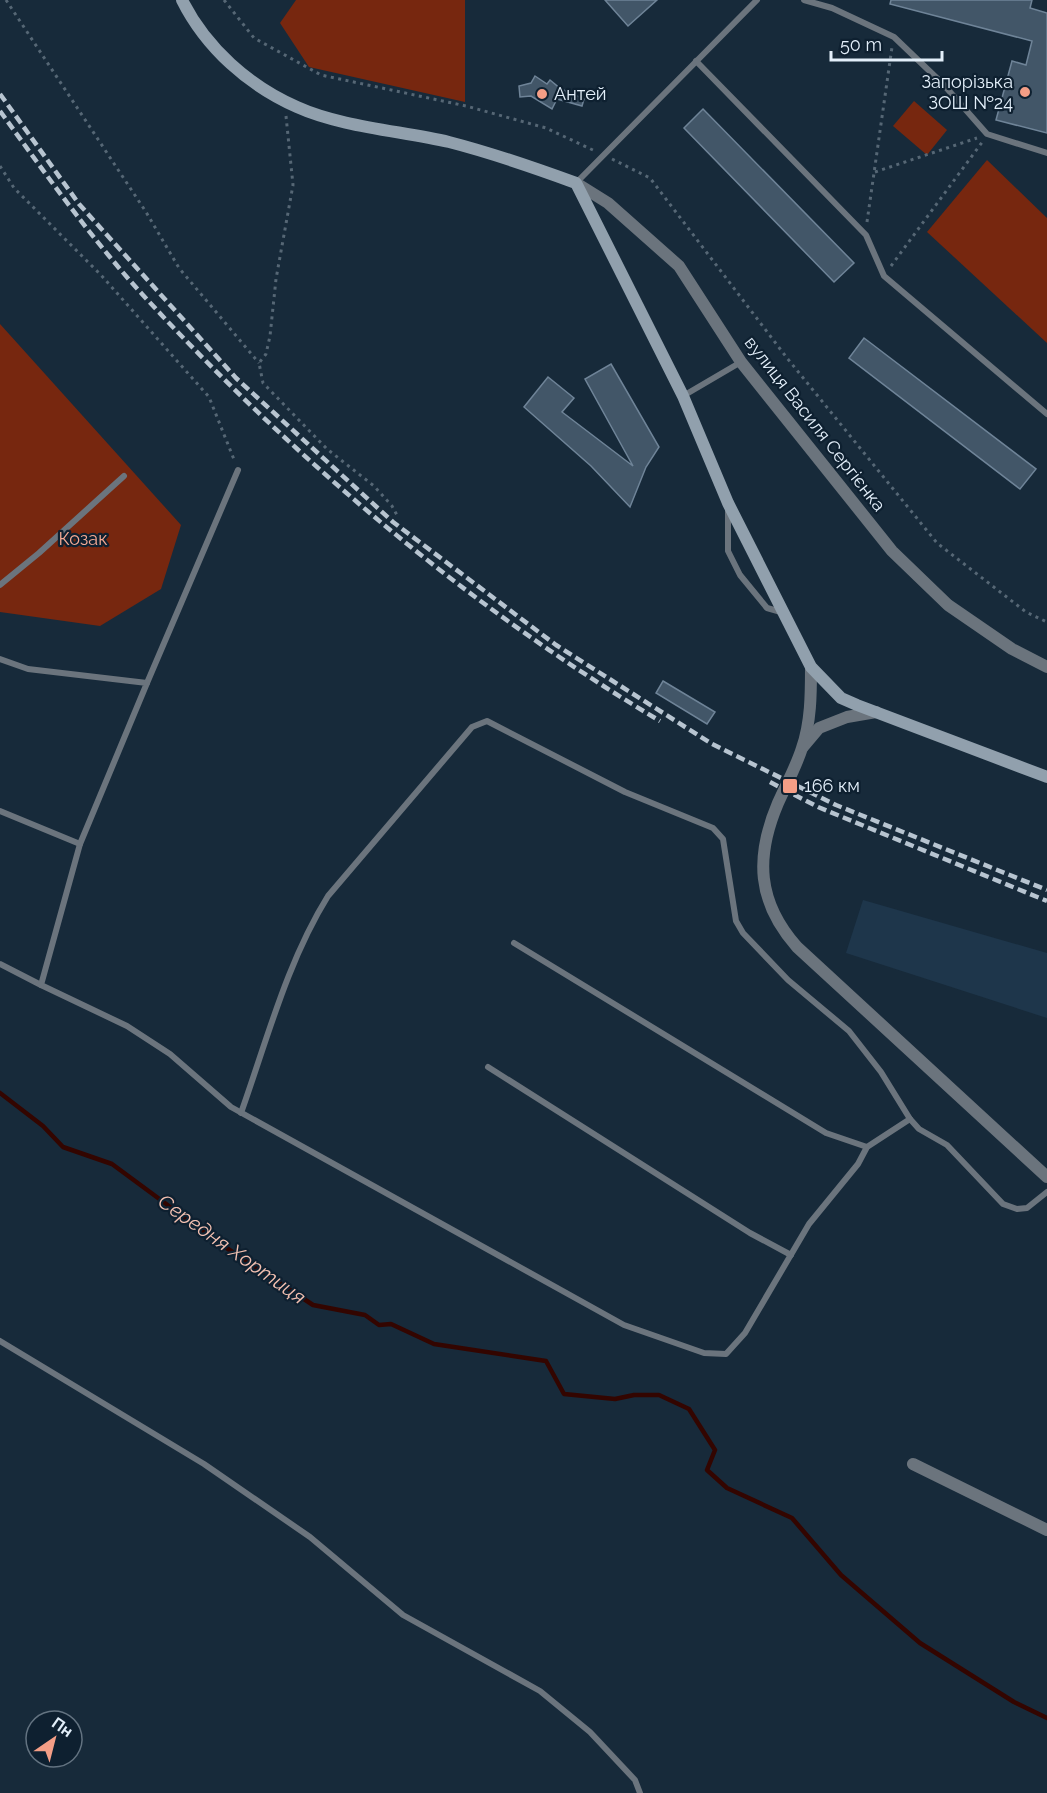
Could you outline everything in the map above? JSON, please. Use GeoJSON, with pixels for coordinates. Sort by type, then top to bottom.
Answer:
{"type":"FeatureCollection","features":[{"type":"Feature","properties":{"kind":"main road","name":"вулиця Василя Сергієнка"},"geometry":{"type":"LineString","coordinates":[[182,0],[216,50],[258,86],[299,108],[367,127],[450,142],[576,183]]}},
{"type":"Feature","properties":{"kind":"main road"},"geometry":{"type":"LineString","coordinates":[[576,183],[683,396],[728,502],[811,667],[841,698],[1047,777]]}},
{"type":"Feature","properties":{"kind":"street","name":"вулиця Василя Сергієнка"},"geometry":{"type":"LineString","coordinates":[[576,183],[608,203],[679,266],[741,362],[892,551],[948,605],[1012,649],[1047,666]]}},
{"type":"Feature","properties":{"kind":"street"},"geometry":{"type":"LineString","coordinates":[[811,667],[811,704],[802,748],[776,807],[762,855],[765,890],[775,917],[797,947],[1047,1177]]}},
{"type":"Feature","properties":{"kind":"street"},"geometry":{"type":"LineString","coordinates":[[802,748],[819,728],[847,717],[876,712]]}},
{"type":"Feature","properties":{"kind":"street"},"geometry":{"type":"LineString","coordinates":[[913,1464],[1047,1530]]}},
{"type":"Feature","properties":{"kind":"lane"},"geometry":{"type":"LineString","coordinates":[[576,183],[757,0]]}},
{"type":"Feature","properties":{"kind":"lane"},"geometry":{"type":"LineString","coordinates":[[804,0],[832,8],[894,37],[943,84],[987,134],[1047,153]]}},
{"type":"Feature","properties":{"kind":"lane"},"geometry":{"type":"LineString","coordinates":[[830,0],[832,8]]}},
{"type":"Feature","properties":{"kind":"lane"},"geometry":{"type":"LineString","coordinates":[[696,61],[866,235],[884,276],[1047,414]]}},
{"type":"Feature","properties":{"kind":"lane"},"geometry":{"type":"LineString","coordinates":[[683,396],[741,362]]}},
{"type":"Feature","properties":{"kind":"lane"},"geometry":{"type":"LineString","coordinates":[[41,985],[80,844],[238,470]]}},
{"type":"Feature","properties":{"kind":"lane"},"geometry":{"type":"LineString","coordinates":[[0,585],[124,476]]}},
{"type":"Feature","properties":{"kind":"lane"},"geometry":{"type":"LineString","coordinates":[[728,502],[728,551],[754,594],[767,608],[784,613]]}},
{"type":"Feature","properties":{"kind":"lane"},"geometry":{"type":"LineString","coordinates":[[0,659],[28,669],[147,683]]}},
{"type":"Feature","properties":{"kind":"lane"},"geometry":{"type":"LineString","coordinates":[[241,1113],[291,970],[323,905],[340,880],[472,727],[487,721],[625,792],[712,828],[723,839],[736,921],[743,933],[788,980],[849,1031],[881,1072],[910,1119],[919,1129],[947,1145],[1003,1204],[1017,1209],[1027,1208],[1047,1192]]}},
{"type":"Feature","properties":{"kind":"lane"},"geometry":{"type":"LineString","coordinates":[[0,811],[80,844]]}},
{"type":"Feature","properties":{"kind":"lane"},"geometry":{"type":"LineString","coordinates":[[514,943],[826,1132],[867,1147]]}},
{"type":"Feature","properties":{"kind":"lane"},"geometry":{"type":"LineString","coordinates":[[0,964],[136,1032],[170,1054],[231,1107],[624,1325],[704,1353],[726,1354],[745,1334],[809,1224],[858,1164],[867,1147],[910,1119]]}},
{"type":"Feature","properties":{"kind":"lane"},"geometry":{"type":"LineString","coordinates":[[488,1067],[750,1233],[791,1255]]}},
{"type":"Feature","properties":{"kind":"lane"},"geometry":{"type":"LineString","coordinates":[[0,1341],[204,1464],[310,1538],[403,1616],[540,1691],[590,1732],[635,1780],[640,1793]]}},
{"type":"Feature","properties":{"kind":"path"},"geometry":{"type":"LineString","coordinates":[[6,0],[146,212],[179,268],[259,363],[263,383],[327,449],[374,486],[392,506],[398,517]]}},
{"type":"Feature","properties":{"kind":"path"},"geometry":{"type":"LineString","coordinates":[[224,0],[254,38],[321,75],[466,106],[546,128],[650,178],[787,358],[937,543],[1026,612],[1047,622]]}},
{"type":"Feature","properties":{"kind":"path"},"geometry":{"type":"LineString","coordinates":[[866,235],[894,37]]}},
{"type":"Feature","properties":{"kind":"path"},"geometry":{"type":"LineString","coordinates":[[259,363],[266,354],[270,336],[276,279],[293,185],[286,116]]}},
{"type":"Feature","properties":{"kind":"path"},"geometry":{"type":"LineString","coordinates":[[875,172],[987,134]]}},
{"type":"Feature","properties":{"kind":"path"},"geometry":{"type":"LineString","coordinates":[[884,276],[987,134]]}},
{"type":"Feature","properties":{"kind":"path"},"geometry":{"type":"LineString","coordinates":[[0,166],[14,188],[101,275],[209,397],[238,470]]}},
{"type":"Feature","properties":{"kind":"shaded area"},"geometry":{"type":"Polygon","coordinates":[[[863,900],[1047,953],[1047,1018],[846,953],[863,900]]]}},
{"type":"Feature","properties":{"kind":"green space"},"geometry":{"type":"Polygon","coordinates":[[[296,0],[465,0],[465,102],[309,67],[280,23],[296,0]]]}},
{"type":"Feature","properties":{"kind":"green space"},"geometry":{"type":"Polygon","coordinates":[[[914,101],[947,130],[927,155],[893,126],[914,101]]]}},
{"type":"Feature","properties":{"kind":"green space"},"geometry":{"type":"Polygon","coordinates":[[[987,160],[1047,218],[1047,343],[927,232],[987,160]]]}},
{"type":"Feature","properties":{"kind":"green space","name":"Козак"},"geometry":{"type":"Polygon","coordinates":[[[0,324],[181,525],[161,589],[100,626],[0,612],[0,324]]]}},
{"type":"Feature","properties":{"kind":"building"},"geometry":{"type":"Polygon","coordinates":[[[605,0],[657,0],[628,26],[605,0]]]}},
{"type":"Feature","properties":{"kind":"building","name":"Запорізька ЗОШ №24"},"geometry":{"type":"Polygon","coordinates":[[[891,0],[1032,0],[1030,8],[1047,13],[1047,133],[996,120],[1012,61],[1026,65],[1032,41],[890,4],[891,0]]]}},
{"type":"Feature","properties":{"kind":"building","name":"Антей"},"geometry":{"type":"Polygon","coordinates":[[[535,76],[547,84],[550,80],[561,89],[584,99],[582,106],[557,99],[552,109],[531,96],[520,97],[519,86],[531,83],[535,76]]]}},
{"type":"Feature","properties":{"kind":"building"},"geometry":{"type":"Polygon","coordinates":[[[703,109],[854,263],[834,282],[684,128],[703,109]]]}},
{"type":"Feature","properties":{"kind":"building"},"geometry":{"type":"Polygon","coordinates":[[[864,338],[1036,469],[1020,489],[849,358],[864,338]]]}},
{"type":"Feature","properties":{"kind":"building"},"geometry":{"type":"Polygon","coordinates":[[[611,364],[659,447],[646,467],[630,507],[591,466],[524,407],[548,377],[574,398],[562,412],[633,466],[585,379],[611,364]]]}},
{"type":"Feature","properties":{"kind":"building"},"geometry":{"type":"Polygon","coordinates":[[[663,681],[715,712],[707,724],[656,693],[663,681]]]}},
{"type":"Feature","properties":{"kind":"waterway","name":"Середня Хортиця"},"geometry":{"type":"LineString","coordinates":[[0,1093],[43,1126],[63,1147],[112,1164],[219,1243],[313,1305],[365,1315],[379,1325],[391,1324],[434,1344],[546,1361],[564,1394],[615,1399],[634,1395],[659,1395],[689,1409],[715,1450],[707,1470],[727,1488],[792,1518],[841,1575],[920,1643],[1014,1702],[1047,1718]]}},
{"type":"Feature","properties":{"kind":"railway"},"geometry":{"type":"LineString","coordinates":[[0,94],[79,204],[236,378],[393,522],[556,645],[712,744],[836,805],[1047,890]]}},
{"type":"Feature","properties":{"kind":"railway"},"geometry":{"type":"LineString","coordinates":[[0,111],[104,250],[200,355],[260,414],[322,471],[451,579],[519,629],[660,721]]}},
{"type":"Feature","properties":{"kind":"railway"},"geometry":{"type":"LineString","coordinates":[[770,782],[818,807],[1047,901]]}},
{"type":"Feature","properties":{"kind":"place","name":"Запорізька ЗОШ №24"},"geometry":{"type":"Point","coordinates":[1025,92]}},
{"type":"Feature","properties":{"kind":"place","name":"Антей"},"geometry":{"type":"Point","coordinates":[542,94]}},
{"type":"Feature","properties":{"kind":"place","name":"166 км"},"geometry":{"type":"Point","coordinates":[790,786]}}]}
